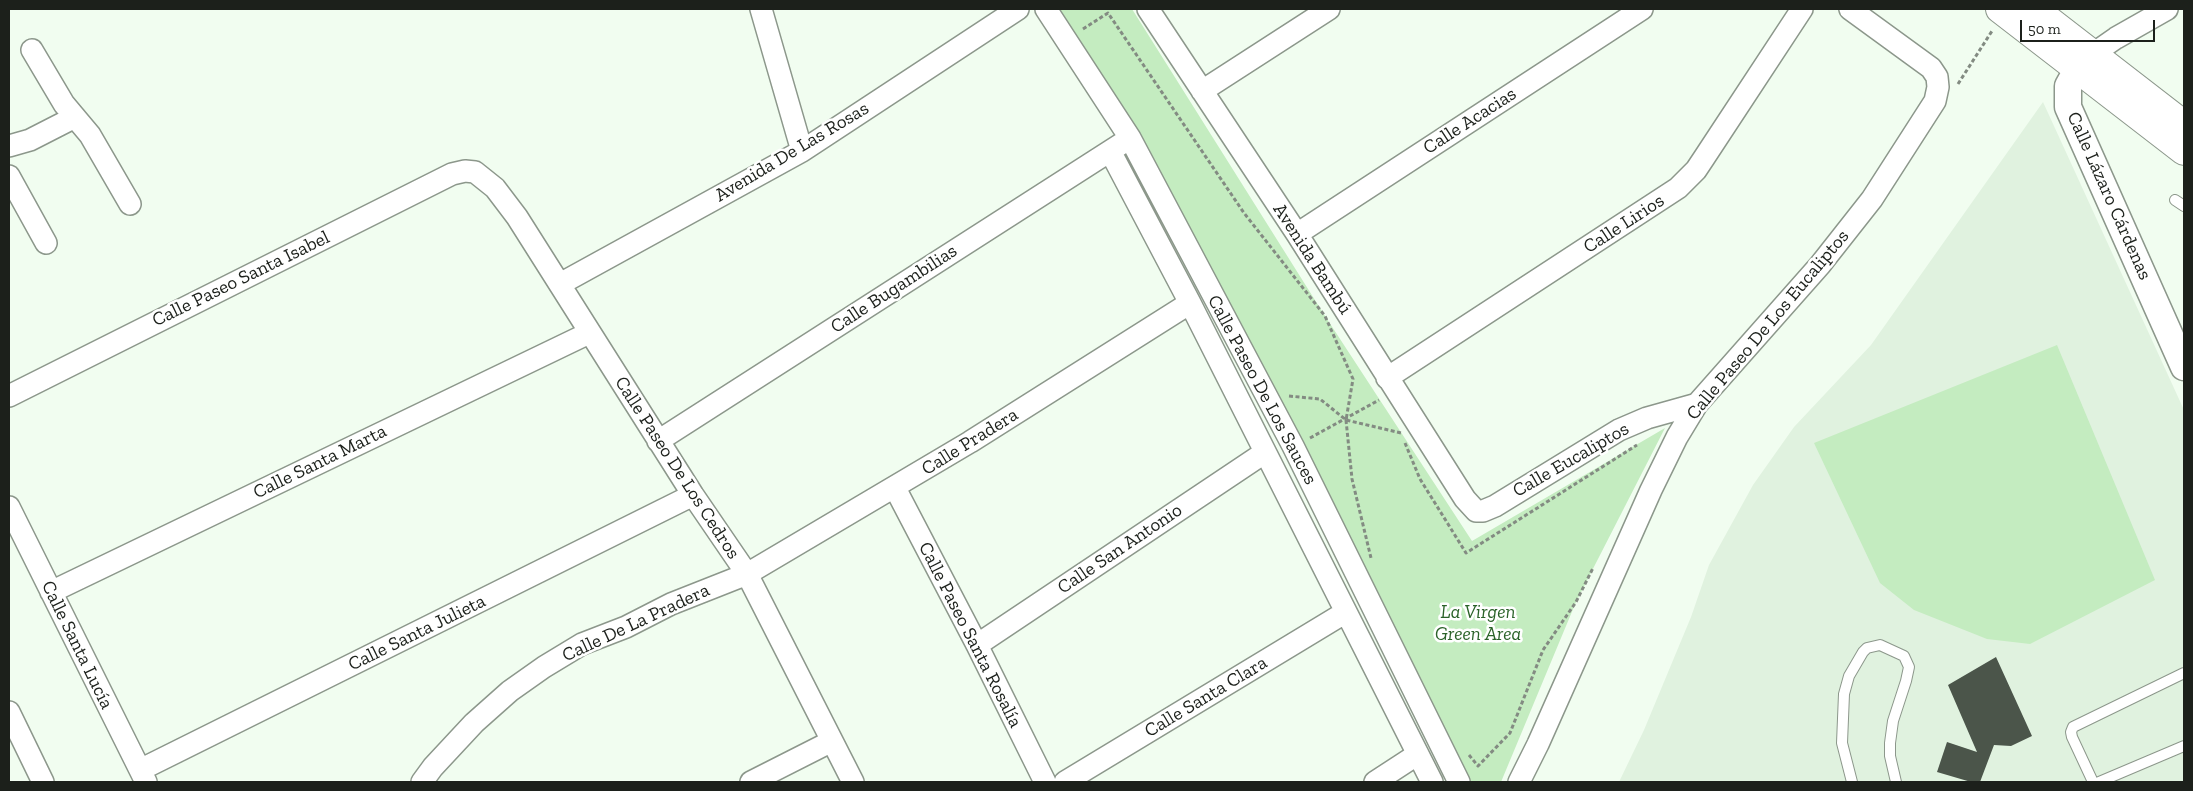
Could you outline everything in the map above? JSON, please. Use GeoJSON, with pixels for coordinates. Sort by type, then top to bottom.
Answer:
{"type":"FeatureCollection","features":[{"type":"Feature","properties":{"kind":"main road"},"geometry":{"type":"LineString","coordinates":[[2034,9],[2085,61],[2184,151]]}},
{"type":"Feature","properties":{"kind":"main road"},"geometry":{"type":"LineString","coordinates":[[2002,10],[2184,125]]}},
{"type":"Feature","properties":{"kind":"street"},"geometry":{"type":"LineString","coordinates":[[761,9],[802,151]]}},
{"type":"Feature","properties":{"kind":"street","name":"Avenida De Las Rosas"},"geometry":{"type":"LineString","coordinates":[[560,284],[802,151],[1018,9]]}},
{"type":"Feature","properties":{"kind":"street","name":"Calle Paseo De Los Sauces"},"geometry":{"type":"LineString","coordinates":[[1046,9],[1130,138],[1292,446],[1459,782]]}},
{"type":"Feature","properties":{"kind":"street","name":"Avenida Bambú"},"geometry":{"type":"LineString","coordinates":[[1148,9],[1297,234],[1465,499],[1476,511]]}},
{"type":"Feature","properties":{"kind":"street"},"geometry":{"type":"LineString","coordinates":[[1202,91],[1329,9]]}},
{"type":"Feature","properties":{"kind":"street","name":"Calle Acacias"},"geometry":{"type":"LineString","coordinates":[[1297,234],[1642,9]]}},
{"type":"Feature","properties":{"kind":"street","name":"Calle Lirios"},"geometry":{"type":"LineString","coordinates":[[1391,384],[1678,188],[1696,170],[1802,9]]}},
{"type":"Feature","properties":{"kind":"street","name":"Calle Paseo De Los Eucaliptos"},"geometry":{"type":"LineString","coordinates":[[1518,782],[1538,744],[1651,490],[1677,437],[1698,404],[1814,272],[1872,199],[1935,101],[1938,87],[1936,76],[1931,68],[1850,9]]}},
{"type":"Feature","properties":{"kind":"street"},"geometry":{"type":"LineString","coordinates":[[2085,61],[2116,38],[2167,9]]}},
{"type":"Feature","properties":{"kind":"street"},"geometry":{"type":"LineString","coordinates":[[32,50],[64,104],[90,135],[130,204]]}},
{"type":"Feature","properties":{"kind":"street","name":"Calle Lázaro Cárdenas"},"geometry":{"type":"LineString","coordinates":[[2085,61],[2068,86],[2068,107],[2184,367]]}},
{"type":"Feature","properties":{"kind":"street"},"geometry":{"type":"LineString","coordinates":[[9,146],[30,140],[75,117]]}},
{"type":"Feature","properties":{"kind":"street","name":"Calle Bugambilias"},"geometry":{"type":"LineString","coordinates":[[658,441],[1130,138]]}},
{"type":"Feature","properties":{"kind":"street","name":"Calle Paseo De Los Sauces"},"geometry":{"type":"LineString","coordinates":[[1110,151],[1190,302],[1264,453],[1432,782]]}},
{"type":"Feature","properties":{"kind":"street","name":"Calle Paseo Santa Isabel"},"geometry":{"type":"LineString","coordinates":[[9,396],[452,174],[465,171],[475,172]]}},
{"type":"Feature","properties":{"kind":"street","name":"Calle Paseo De Los Cedros"},"geometry":{"type":"LineString","coordinates":[[475,172],[501,195],[535,244],[658,441],[747,574],[853,782]]}},
{"type":"Feature","properties":{"kind":"street"},"geometry":{"type":"LineString","coordinates":[[9,176],[46,244]]}},
{"type":"Feature","properties":{"kind":"street","name":"Calle Pradera"},"geometry":{"type":"LineString","coordinates":[[747,574],[895,488],[1190,302]]}},
{"type":"Feature","properties":{"kind":"street","name":"Calle Santa Marta"},"geometry":{"type":"LineString","coordinates":[[51,592],[589,333]]}},
{"type":"Feature","properties":{"kind":"street","name":"Calle Eucaliptos"},"geometry":{"type":"LineString","coordinates":[[1476,511],[1483,511],[1495,506],[1619,430],[1647,418],[1698,404]]}},
{"type":"Feature","properties":{"kind":"street","name":"Calle San Antonio"},"geometry":{"type":"LineString","coordinates":[[977,645],[1264,453]]}},
{"type":"Feature","properties":{"kind":"street","name":"Calle Paseo Santa Rosalía"},"geometry":{"type":"LineString","coordinates":[[895,488],[977,645],[1045,782]]}},
{"type":"Feature","properties":{"kind":"street","name":"Calle Santa Julieta"},"geometry":{"type":"LineString","coordinates":[[143,776],[693,495]]}},
{"type":"Feature","properties":{"kind":"street","name":"Calle Santa Lucía"},"geometry":{"type":"LineString","coordinates":[[9,507],[143,776]]}},
{"type":"Feature","properties":{"kind":"street","name":"Calle De La Pradera"},"geometry":{"type":"LineString","coordinates":[[422,782],[433,767],[474,723],[510,691],[544,667],[582,644],[626,627],[671,604],[747,574]]}},
{"type":"Feature","properties":{"kind":"street","name":"Calle Santa Clara"},"geometry":{"type":"LineString","coordinates":[[1066,782],[1346,612]]}},
{"type":"Feature","properties":{"kind":"street"},"geometry":{"type":"LineString","coordinates":[[9,712],[43,782]]}},
{"type":"Feature","properties":{"kind":"street"},"geometry":{"type":"LineString","coordinates":[[750,782],[832,741]]}},
{"type":"Feature","properties":{"kind":"street"},"geometry":{"type":"LineString","coordinates":[[1375,782],[1418,754]]}},
{"type":"Feature","properties":{"kind":"lane"},"geometry":{"type":"LineString","coordinates":[[1852,782],[1842,743],[1844,694],[1849,676],[1863,652],[1867,648],[1880,645],[1904,656],[1909,666],[1893,721],[1890,743],[1890,756],[1896,782]]}},
{"type":"Feature","properties":{"kind":"lane"},"geometry":{"type":"LineString","coordinates":[[2093,782],[2072,737],[2073,727],[2184,673]]}},
{"type":"Feature","properties":{"kind":"lane"},"geometry":{"type":"LineString","coordinates":[[2099,782],[2184,746]]}},
{"type":"Feature","properties":{"kind":"path"},"geometry":{"type":"LineString","coordinates":[[1956,88],[2002,10]]}},
{"type":"Feature","properties":{"kind":"path"},"geometry":{"type":"LineString","coordinates":[[1087,36],[1082,28],[1108,13],[1244,213],[1325,316],[1353,379],[1346,420],[1352,479],[1375,567]]}},
{"type":"Feature","properties":{"kind":"path"},"geometry":{"type":"LineString","coordinates":[[1292,446],[1346,420],[1391,384]]}},
{"type":"Feature","properties":{"kind":"path"},"geometry":{"type":"LineString","coordinates":[[1284,396],[1320,399],[1346,420],[1400,432],[1420,479],[1466,553],[1640,443]]}},
{"type":"Feature","properties":{"kind":"path"},"geometry":{"type":"LineString","coordinates":[[1466,751],[1478,766],[1510,733],[1543,650],[1576,602],[1594,567]]}},
{"type":"Feature","properties":{"kind":"shaded area"},"geometry":{"type":"Polygon","coordinates":[[[2043,102],[2184,410],[2184,782],[1619,782],[1644,730],[1691,617],[1709,565],[1753,485],[1794,427],[1871,345],[2043,102]]]}},
{"type":"Feature","properties":{"kind":"green space","name":"La Virgen Green Area"},"geometry":{"type":"Polygon","coordinates":[[[1053,9],[1132,9],[1325,316],[1472,541],[1665,428],[1576,602],[1501,782],[1465,782],[1053,9]]]}},
{"type":"Feature","properties":{"kind":"green space"},"geometry":{"type":"Polygon","coordinates":[[[2057,345],[2155,580],[2030,644],[1987,639],[1914,610],[1880,583],[1814,443],[2057,345]]]}},
{"type":"Feature","properties":{"kind":"building"},"geometry":{"type":"Polygon","coordinates":[[[1996,657],[2032,736],[2011,746],[1994,745],[1980,782],[1971,782],[1937,772],[1947,742],[1977,752],[1948,685],[1996,657]]]}}]}
